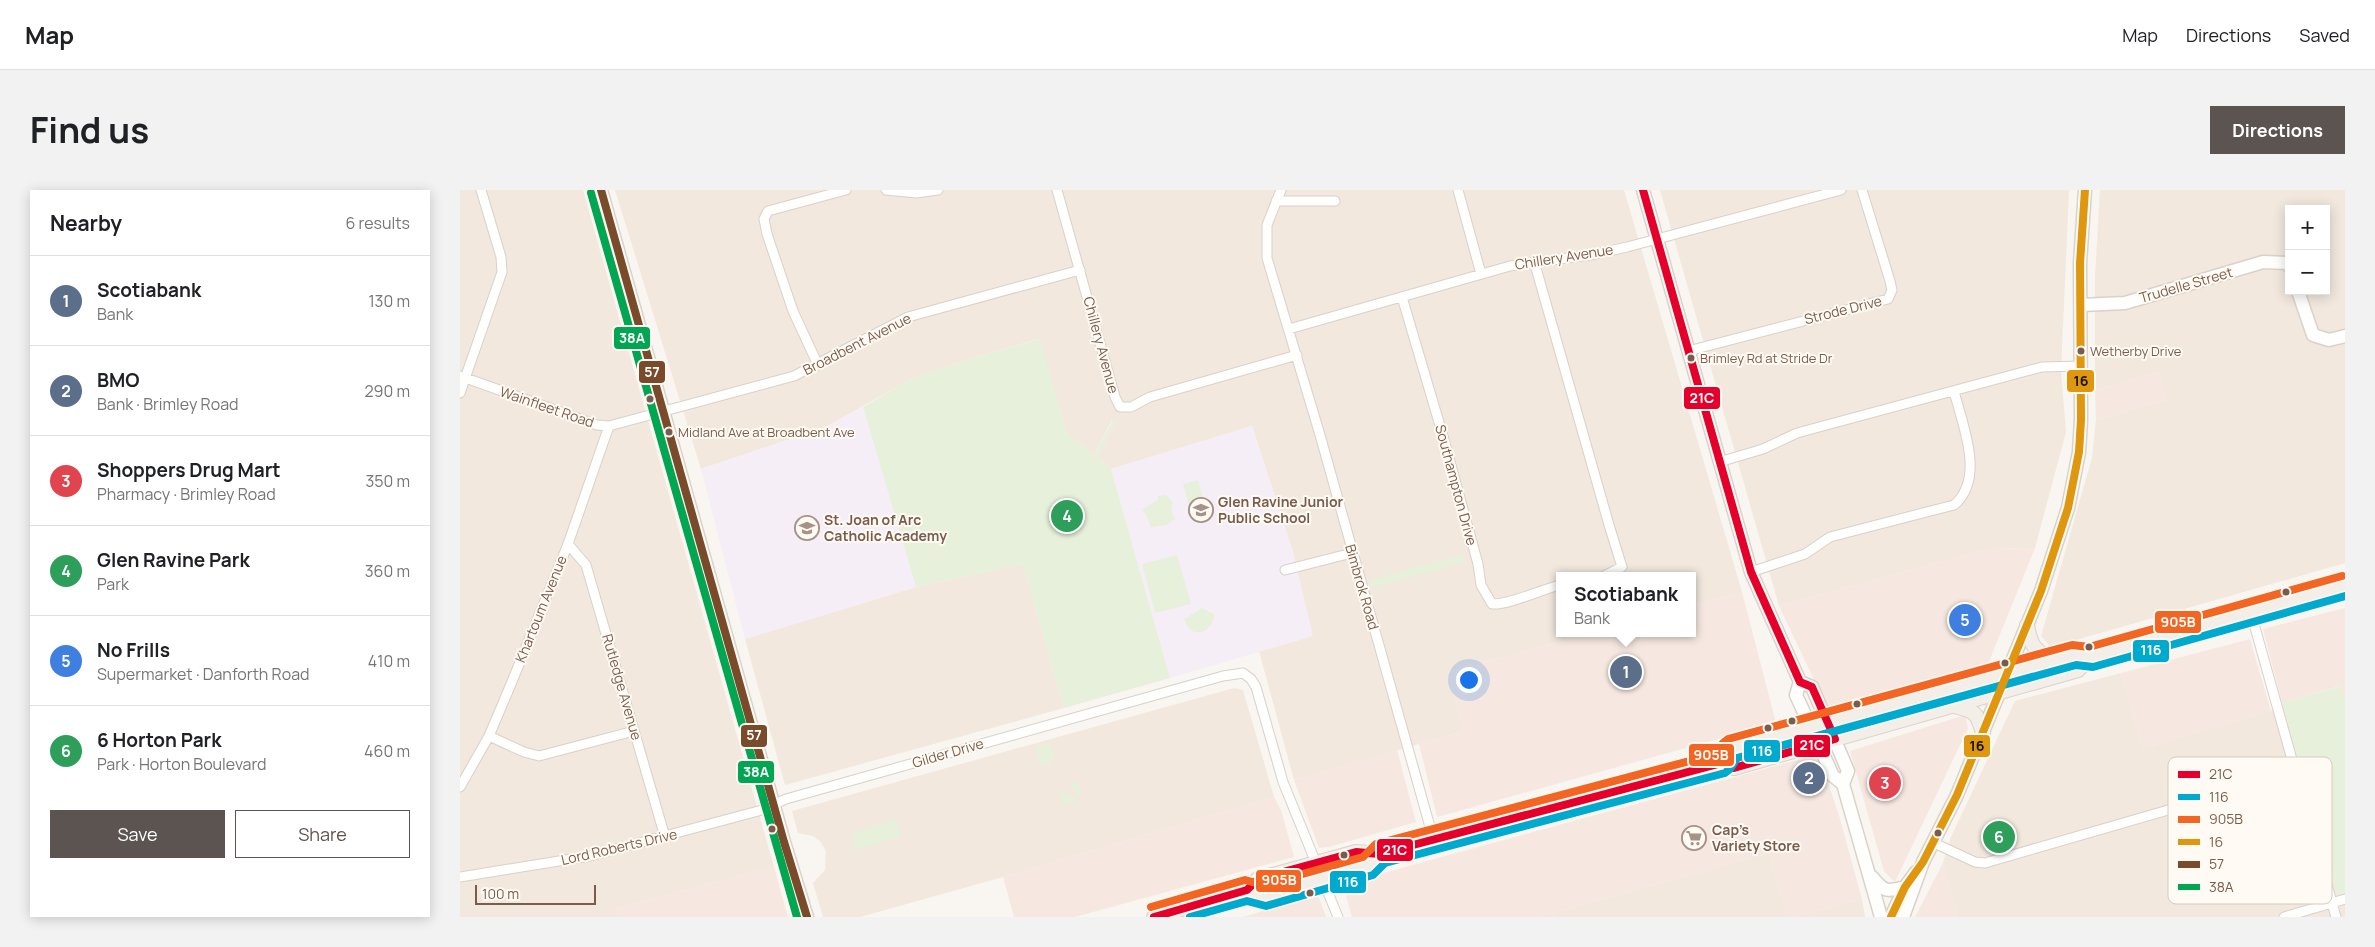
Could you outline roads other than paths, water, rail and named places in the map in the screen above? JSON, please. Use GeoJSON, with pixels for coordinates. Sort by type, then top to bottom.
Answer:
{"type":"FeatureCollection","features":[{"type":"Feature","properties":{"kind":"main road"},"geometry":{"type":"LineString","coordinates":[[601,190],[807,917]]}},
{"type":"Feature","properties":{"kind":"main road"},"geometry":{"type":"LineString","coordinates":[[1643,190],[1751,572],[1800,682],[1796,695],[1833,776],[1843,784],[1881,917]]}},
{"type":"Feature","properties":{"kind":"main road"},"geometry":{"type":"LineString","coordinates":[[1903,917],[1923,862],[1957,795],[2054,558],[2075,478],[2081,420],[2080,263],[2085,190]]}},
{"type":"Feature","properties":{"kind":"main road","name":"Trudelle Street"},"geometry":{"type":"LineString","coordinates":[[2081,305],[2125,303],[2263,262],[2285,263]]}},
{"type":"Feature","properties":{"kind":"main road"},"geometry":{"type":"LineString","coordinates":[[2299,295],[2313,335],[2329,340],[2345,336]]}},
{"type":"Feature","properties":{"kind":"main road"},"geometry":{"type":"LineString","coordinates":[[1722,763],[1731,749],[2075,655],[2090,657],[2345,586]]}},
{"type":"Feature","properties":{"kind":"main road"},"geometry":{"type":"LineString","coordinates":[[2027,625],[2030,642],[2037,651],[2052,661]]}},
{"type":"Feature","properties":{"kind":"main road"},"geometry":{"type":"LineString","coordinates":[[1154,917],[1247,890],[1258,879],[1315,862],[1356,852],[1378,854],[1434,841],[1722,763],[1734,768],[2078,670],[2090,657]]}},
{"type":"Feature","properties":{"kind":"main road"},"geometry":{"type":"LineString","coordinates":[[1800,682],[1812,687],[1828,723],[1848,771],[1843,784]]}},
{"type":"Feature","properties":{"kind":"main road"},"geometry":{"type":"LineString","coordinates":[[1951,706],[1974,712],[1979,718],[1983,732]]}},
{"type":"Feature","properties":{"kind":"main road"},"geometry":{"type":"LineString","coordinates":[[1247,890],[1263,896],[1369,866],[1378,854]]}},
{"type":"Feature","properties":{"kind":"main road"},"geometry":{"type":"LineString","coordinates":[[1891,917],[1905,887],[1923,862]]}},
{"type":"Feature","properties":{"kind":"main road"},"geometry":{"type":"LineString","coordinates":[[1870,875],[1880,887],[1890,891],[1905,887]]}},
{"type":"Feature","properties":{"kind":"street"},"geometry":{"type":"LineString","coordinates":[[460,393],[463,377],[502,272],[501,257],[482,190]]}},
{"type":"Feature","properties":{"kind":"street"},"geometry":{"type":"LineString","coordinates":[[818,364],[790,304],[767,234],[764,219],[768,211],[846,190]]}},
{"type":"Feature","properties":{"kind":"street"},"geometry":{"type":"LineString","coordinates":[[886,190],[916,193],[938,190]]}},
{"type":"Feature","properties":{"kind":"street","name":"Chillery Avenue"},"geometry":{"type":"LineString","coordinates":[[1057,190],[1115,397],[1120,407],[1131,407],[1150,397],[1297,355]]}},
{"type":"Feature","properties":{"kind":"street","name":"Bimbrok Road"},"geometry":{"type":"LineString","coordinates":[[1282,190],[1267,225],[1267,258],[1297,355],[1434,841]]}},
{"type":"Feature","properties":{"kind":"street"},"geometry":{"type":"LineString","coordinates":[[1458,190],[1481,274]]}},
{"type":"Feature","properties":{"kind":"street","name":"Chillery Avenue"},"geometry":{"type":"LineString","coordinates":[[1289,329],[1481,274],[1534,262],[1596,254],[1841,190]]}},
{"type":"Feature","properties":{"kind":"street","name":"Strode Drive"},"geometry":{"type":"LineString","coordinates":[[1688,351],[1888,299],[1892,290],[1890,280],[1862,190]]}},
{"type":"Feature","properties":{"kind":"street"},"geometry":{"type":"LineString","coordinates":[[1276,201],[1335,201]]}},
{"type":"Feature","properties":{"kind":"street"},"geometry":{"type":"LineString","coordinates":[[1534,262],[1609,525],[1621,560],[1622,567],[1612,572]]}},
{"type":"Feature","properties":{"kind":"street","name":"Broadbent Avenue"},"geometry":{"type":"LineString","coordinates":[[664,411],[794,376],[908,317],[1080,270]]}},
{"type":"Feature","properties":{"kind":"street","name":"Southampton Drive"},"geometry":{"type":"LineString","coordinates":[[1402,297],[1443,436],[1478,564],[1484,593],[1492,604],[1504,604],[1534,592],[1556,586]]}},
{"type":"Feature","properties":{"kind":"street"},"geometry":{"type":"LineString","coordinates":[[1719,462],[1763,449],[1797,433],[1954,390],[2042,367],[2082,366]]}},
{"type":"Feature","properties":{"kind":"street","name":"Wainfleet Road"},"geometry":{"type":"LineString","coordinates":[[463,377],[597,425],[609,426],[664,411]]}},
{"type":"Feature","properties":{"kind":"street"},"geometry":{"type":"LineString","coordinates":[[1751,572],[1805,554],[1830,537],[1954,505],[1960,500],[1968,484],[1969,464],[1968,447],[1954,390]]}},
{"type":"Feature","properties":{"kind":"street","name":"Khartoum Avenue"},"geometry":{"type":"LineString","coordinates":[[460,787],[489,736],[568,544],[609,426]]}},
{"type":"Feature","properties":{"kind":"street","name":"Rutledge Avenue"},"geometry":{"type":"LineString","coordinates":[[568,544],[586,565],[665,837]]}},
{"type":"Feature","properties":{"kind":"street"},"geometry":{"type":"LineString","coordinates":[[1285,570],[1352,553]]}},
{"type":"Feature","properties":{"kind":"street"},"geometry":{"type":"LineString","coordinates":[[2251,613],[2292,757]]}},
{"type":"Feature","properties":{"kind":"street","name":"Gilder Drive"},"geometry":{"type":"LineString","coordinates":[[775,805],[786,799],[923,759],[1223,676],[1243,673],[1251,678],[1256,687],[1283,782],[1315,862]]}},
{"type":"Feature","properties":{"kind":"street"},"geometry":{"type":"LineString","coordinates":[[489,736],[524,752],[539,756],[634,731]]}},
{"type":"Feature","properties":{"kind":"street","name":"Lord Roberts Drive"},"geometry":{"type":"LineString","coordinates":[[460,877],[590,856],[665,837],[775,805]]}},
{"type":"Feature","properties":{"kind":"street"},"geometry":{"type":"LineString","coordinates":[[1932,842],[1975,862],[1985,863],[2168,810]]}},
{"type":"Feature","properties":{"kind":"street"},"geometry":{"type":"LineString","coordinates":[[1315,862],[1338,917]]}},
{"type":"Feature","properties":{"kind":"street"},"geometry":{"type":"LineString","coordinates":[[2336,917],[2332,903],[2345,899]]}},
{"type":"Feature","properties":{"kind":"street"},"geometry":{"type":"LineString","coordinates":[[1204,903],[1208,917]]}},
{"type":"Feature","properties":{"kind":"street"},"geometry":{"type":"LineString","coordinates":[[2284,917],[2329,904]]}},
{"type":"Feature","properties":{"kind":"place","name":"Wetherby Drive"},"geometry":{"type":"Point","coordinates":[2081,351]}},
{"type":"Feature","properties":{"kind":"place","name":"Brimley Rd at Stride Dr"},"geometry":{"type":"Point","coordinates":[1691,358]}},
{"type":"Feature","properties":{"kind":"place","name":"Midland Ave at Broadbent Ave"},"geometry":{"type":"Point","coordinates":[669,432]}},
{"type":"Feature","properties":{"kind":"place","name":"Glen Ravine Junior Public School"},"geometry":{"type":"Point","coordinates":[1201,510]}},
{"type":"Feature","properties":{"kind":"place","name":"Glen Ravine Park"},"geometry":{"type":"Point","coordinates":[1067,516]}},
{"type":"Feature","properties":{"kind":"place","name":"St. Joan of Arc Catholic Academy"},"geometry":{"type":"Point","coordinates":[807,528]}},
{"type":"Feature","properties":{"kind":"place","name":"No Frills"},"geometry":{"type":"Point","coordinates":[1965,620]}},
{"type":"Feature","properties":{"kind":"place","name":"Scotiabank"},"geometry":{"type":"Point","coordinates":[1626,672]}},
{"type":"Feature","properties":{"kind":"place","name":"BMO"},"geometry":{"type":"Point","coordinates":[1809,778]}},
{"type":"Feature","properties":{"kind":"place","name":"Shoppers Drug Mart"},"geometry":{"type":"Point","coordinates":[1885,783]}},
{"type":"Feature","properties":{"kind":"place","name":"6 Horton Park"},"geometry":{"type":"Point","coordinates":[1999,837]}},
{"type":"Feature","properties":{"kind":"place","name":"Cap’s Variety Store"},"geometry":{"type":"Point","coordinates":[1694,838]}}]}
